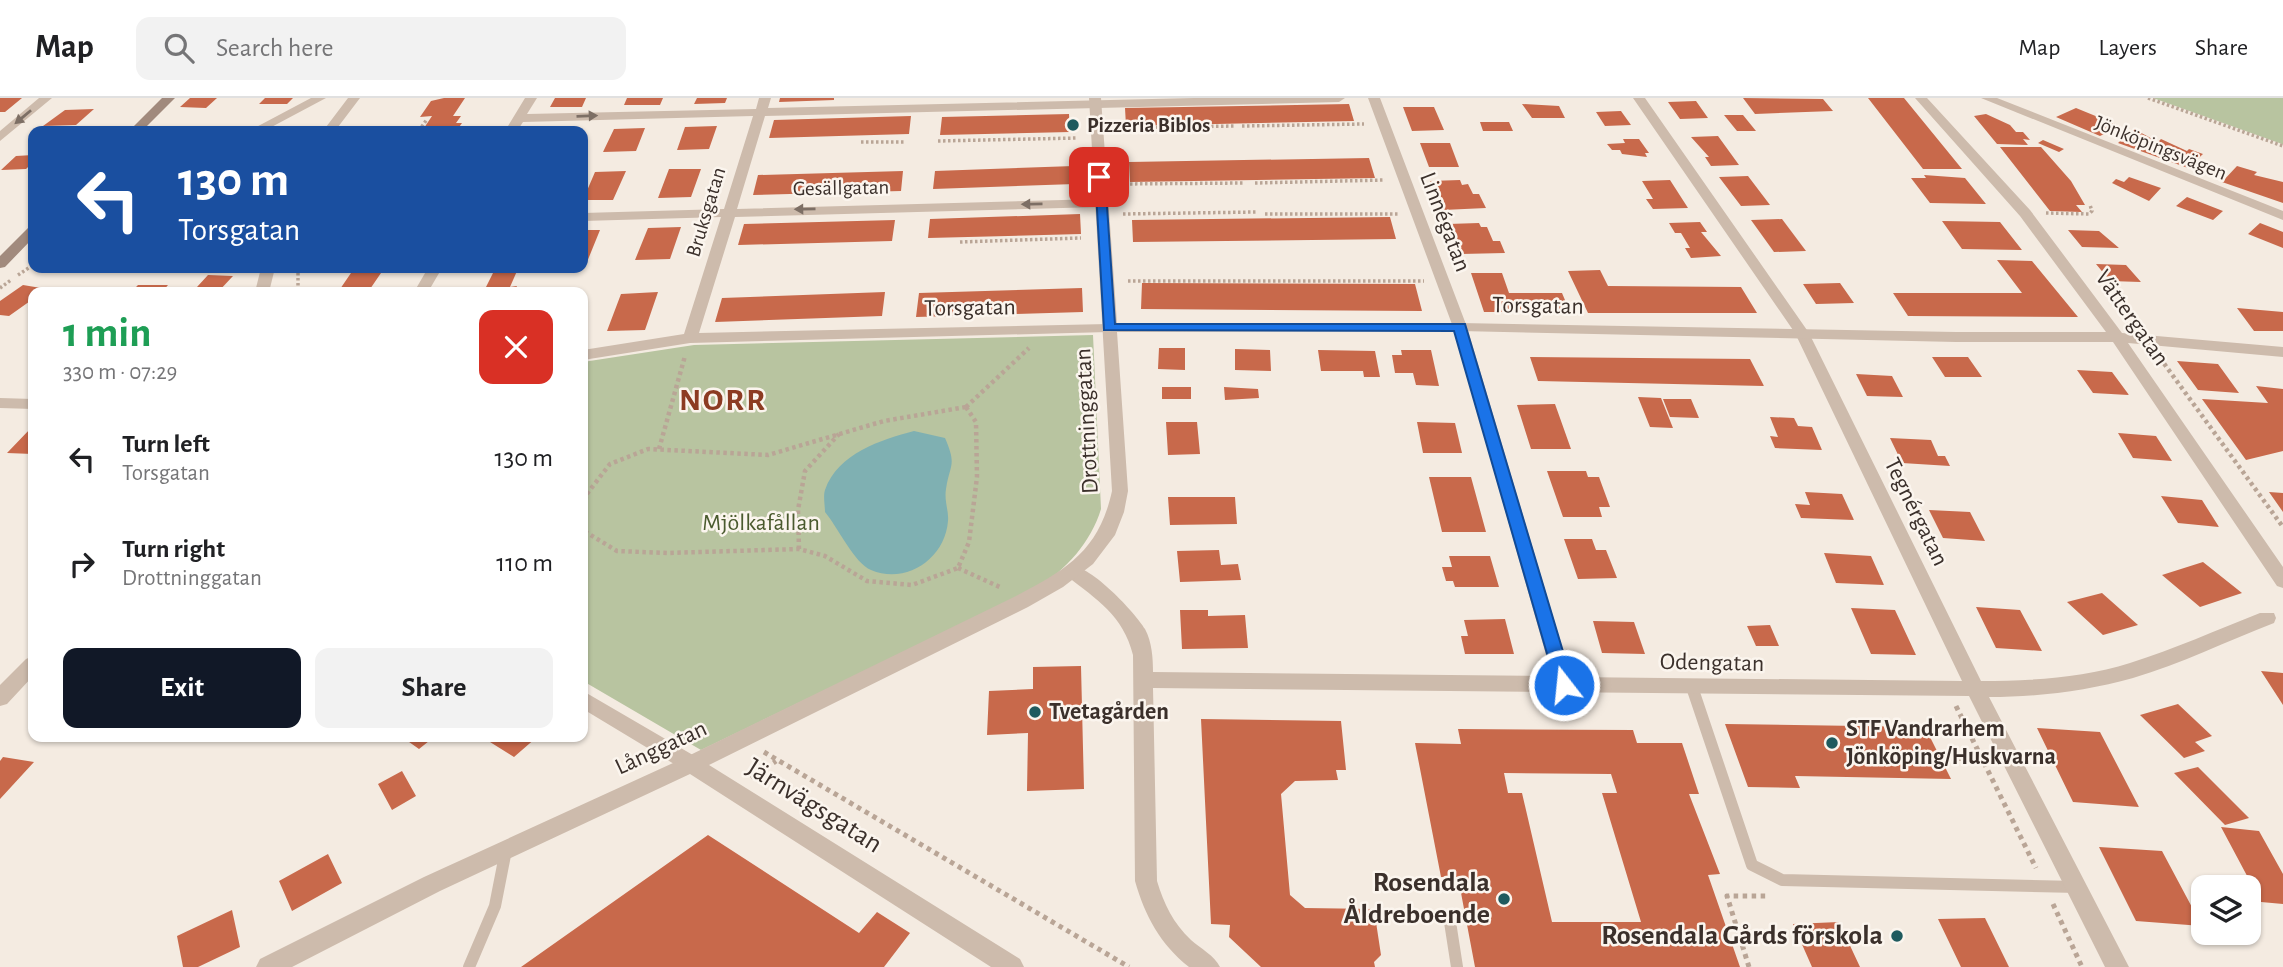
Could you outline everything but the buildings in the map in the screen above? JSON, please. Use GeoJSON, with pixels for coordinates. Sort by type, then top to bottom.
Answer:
{"type":"FeatureCollection","features":[{"type":"Feature","properties":{"kind":"main road"},"geometry":{"type":"LineString","coordinates":[[140,126],[169,98]]}},
{"type":"Feature","properties":{"kind":"main road"},"geometry":{"type":"LineString","coordinates":[[0,264],[28,236]]}},
{"type":"Feature","properties":{"kind":"street"},"geometry":{"type":"LineString","coordinates":[[0,137],[46,98]]}},
{"type":"Feature","properties":{"kind":"street"},"geometry":{"type":"LineString","coordinates":[[266,126],[320,98]]}},
{"type":"Feature","properties":{"kind":"street"},"geometry":{"type":"LineString","coordinates":[[334,126],[354,98]]}},
{"type":"Feature","properties":{"kind":"street"},"geometry":{"type":"LineString","coordinates":[[515,126],[531,98]]}},
{"type":"Feature","properties":{"kind":"street"},"geometry":{"type":"LineString","coordinates":[[519,118],[763,104],[1339,98]]}},
{"type":"Feature","properties":{"kind":"street","name":"Linnégatan"},"geometry":{"type":"LineString","coordinates":[[1374,98],[1460,327],[1564,685]]}},
{"type":"Feature","properties":{"kind":"street","name":"Tegnérgatan"},"geometry":{"type":"LineString","coordinates":[[1639,98],[1802,334],[1976,690],[2117,967]]}},
{"type":"Feature","properties":{"kind":"street","name":"Vättergatan"},"geometry":{"type":"LineString","coordinates":[[1922,98],[2025,213],[2117,337],[2283,581]]}},
{"type":"Feature","properties":{"kind":"street","name":"Jönköpingsvägen"},"geometry":{"type":"LineString","coordinates":[[1987,98],[2283,216]]}},
{"type":"Feature","properties":{"kind":"street","name":"Drottninggatan"},"geometry":{"type":"LineString","coordinates":[[1073,571],[1104,542],[1117,509],[1120,491],[1095,100]]}},
{"type":"Feature","properties":{"kind":"street","name":"Bruksgatan"},"geometry":{"type":"LineString","coordinates":[[690,338],[763,104]]}},
{"type":"Feature","properties":{"kind":"street","name":"Gesällgatan"},"geometry":{"type":"LineString","coordinates":[[588,217],[1100,202]]}},
{"type":"Feature","properties":{"kind":"street","name":"Torsgatan"},"geometry":{"type":"LineString","coordinates":[[588,354],[690,338],[1108,328],[1460,327],[2117,337],[2283,352]]}},
{"type":"Feature","properties":{"kind":"street"},"geometry":{"type":"LineString","coordinates":[[0,403],[28,404]]}},
{"type":"Feature","properties":{"kind":"street"},"geometry":{"type":"LineString","coordinates":[[1073,571],[1119,609],[1137,633],[1145,680],[1146,881],[1152,904],[1164,930],[1183,951],[1208,967]]}},
{"type":"Feature","properties":{"kind":"street","name":"Långgatan"},"geometry":{"type":"LineString","coordinates":[[268,967],[1021,602],[1073,571]]}},
{"type":"Feature","properties":{"kind":"street","name":"Odengatan"},"geometry":{"type":"LineString","coordinates":[[1145,680],[2020,690],[2097,679],[2169,657],[2267,618]]}},
{"type":"Feature","properties":{"kind":"street"},"geometry":{"type":"LineString","coordinates":[[0,698],[28,669]]}},
{"type":"Feature","properties":{"kind":"street","name":"Järnvägsgatan"},"geometry":{"type":"LineString","coordinates":[[588,702],[734,790],[1012,967]]}},
{"type":"Feature","properties":{"kind":"lane"},"geometry":{"type":"LineString","coordinates":[[1692,687],[1752,865],[1767,875],[1782,880],[2078,887]]}},
{"type":"Feature","properties":{"kind":"lane"},"geometry":{"type":"LineString","coordinates":[[469,967],[495,906],[506,850]]}},
{"type":"Feature","properties":{"kind":"lane"},"geometry":{"type":"LineString","coordinates":[[1450,922],[1457,967]]}},
{"type":"Feature","properties":{"kind":"path"},"geometry":{"type":"LineString","coordinates":[[2148,98],[2283,146]]}},
{"type":"Feature","properties":{"kind":"path"},"geometry":{"type":"LineString","coordinates":[[422,126],[427,119]]}},
{"type":"Feature","properties":{"kind":"path"},"geometry":{"type":"LineString","coordinates":[[1242,126],[1368,124]]}},
{"type":"Feature","properties":{"kind":"path"},"geometry":{"type":"LineString","coordinates":[[1115,128],[1234,126]]}},
{"type":"Feature","properties":{"kind":"path"},"geometry":{"type":"LineString","coordinates":[[938,141],[1077,138]]}},
{"type":"Feature","properties":{"kind":"path"},"geometry":{"type":"LineString","coordinates":[[861,142],[906,142]]}},
{"type":"Feature","properties":{"kind":"path"},"geometry":{"type":"LineString","coordinates":[[1255,183],[1390,180]]}},
{"type":"Feature","properties":{"kind":"path"},"geometry":{"type":"LineString","coordinates":[[1120,184],[1245,183]]}},
{"type":"Feature","properties":{"kind":"path"},"geometry":{"type":"LineString","coordinates":[[2025,213],[2089,215],[2092,211],[2090,205]]}},
{"type":"Feature","properties":{"kind":"path"},"geometry":{"type":"LineString","coordinates":[[1123,214],[1256,212]]}},
{"type":"Feature","properties":{"kind":"path"},"geometry":{"type":"LineString","coordinates":[[1265,214],[1402,214]]}},
{"type":"Feature","properties":{"kind":"path"},"geometry":{"type":"LineString","coordinates":[[960,242],[1081,238]]}},
{"type":"Feature","properties":{"kind":"path"},"geometry":{"type":"LineString","coordinates":[[1128,281],[1429,281]]}},
{"type":"Feature","properties":{"kind":"path"},"geometry":{"type":"LineString","coordinates":[[659,449],[690,338]]}},
{"type":"Feature","properties":{"kind":"path"},"geometry":{"type":"LineString","coordinates":[[2146,338],[2283,527]]}},
{"type":"Feature","properties":{"kind":"path"},"geometry":{"type":"LineString","coordinates":[[588,492],[610,464],[648,449],[768,455],[884,421],[966,407],[1037,340]]}},
{"type":"Feature","properties":{"kind":"path"},"geometry":{"type":"LineString","coordinates":[[958,568],[969,542],[977,477],[976,422],[966,407]]}},
{"type":"Feature","properties":{"kind":"path"},"geometry":{"type":"LineString","coordinates":[[799,549],[798,510],[805,471],[839,434]]}},
{"type":"Feature","properties":{"kind":"path"},"geometry":{"type":"LineString","coordinates":[[588,533],[617,551],[667,553],[799,549],[825,556],[867,581],[912,585],[958,568],[1007,590]]}},
{"type":"Feature","properties":{"kind":"path"},"geometry":{"type":"LineString","coordinates":[[1948,690],[2082,967]]}},
{"type":"Feature","properties":{"kind":"path"},"geometry":{"type":"LineString","coordinates":[[742,739],[1129,967]]}},
{"type":"Feature","properties":{"kind":"path"},"geometry":{"type":"LineString","coordinates":[[1940,758],[1983,758]]}},
{"type":"Feature","properties":{"kind":"path"},"geometry":{"type":"LineString","coordinates":[[734,790],[776,761]]}},
{"type":"Feature","properties":{"kind":"path"},"geometry":{"type":"LineString","coordinates":[[1749,967],[1727,896],[1783,895]]}},
{"type":"Feature","properties":{"kind":"green space"},"geometry":{"type":"Polygon","coordinates":[[[2153,98],[2283,98],[2283,144],[2282,144],[2153,98]]]}},
{"type":"Feature","properties":{"kind":"green space","name":"Mjölkafållan"},"geometry":{"type":"Polygon","coordinates":[[[1093,335],[1101,509],[1097,521],[1076,554],[1037,588],[701,750],[588,684],[588,361],[694,345],[1093,335]]]}},
{"type":"Feature","properties":{"kind":"water"},"geometry":{"type":"Polygon","coordinates":[[[914,431],[945,438],[951,454],[946,493],[948,517],[945,535],[940,547],[922,565],[910,571],[884,574],[865,566],[853,553],[825,512],[824,492],[831,477],[850,457],[875,444],[914,431]]]}},
{"type":"Feature","properties":{"kind":"place","name":"Pizzeria Biblos"},"geometry":{"type":"Point","coordinates":[1073,125]}},
{"type":"Feature","properties":{"kind":"place","name":"Tvetagården"},"geometry":{"type":"Point","coordinates":[1035,712]}},
{"type":"Feature","properties":{"kind":"place","name":"STF Vandrarhem Jönköping/Huskvarna"},"geometry":{"type":"Point","coordinates":[1832,743]}},
{"type":"Feature","properties":{"kind":"place","name":"Rosendala Åldreboende"},"geometry":{"type":"Point","coordinates":[1504,899]}},
{"type":"Feature","properties":{"kind":"place","name":"Rosendala Gårds förskola"},"geometry":{"type":"Point","coordinates":[1897,936]}},
{"type":"Feature","properties":{"kind":"district","name":"NORR"},"geometry":{"type":"Point","coordinates":[723,400]}},
{"type":"Feature","properties":{"kind":"route"},"geometry":{"type":"LineString","coordinates":[[1099,177],[1108,328],[1460,327],[1564,685]]}}]}
